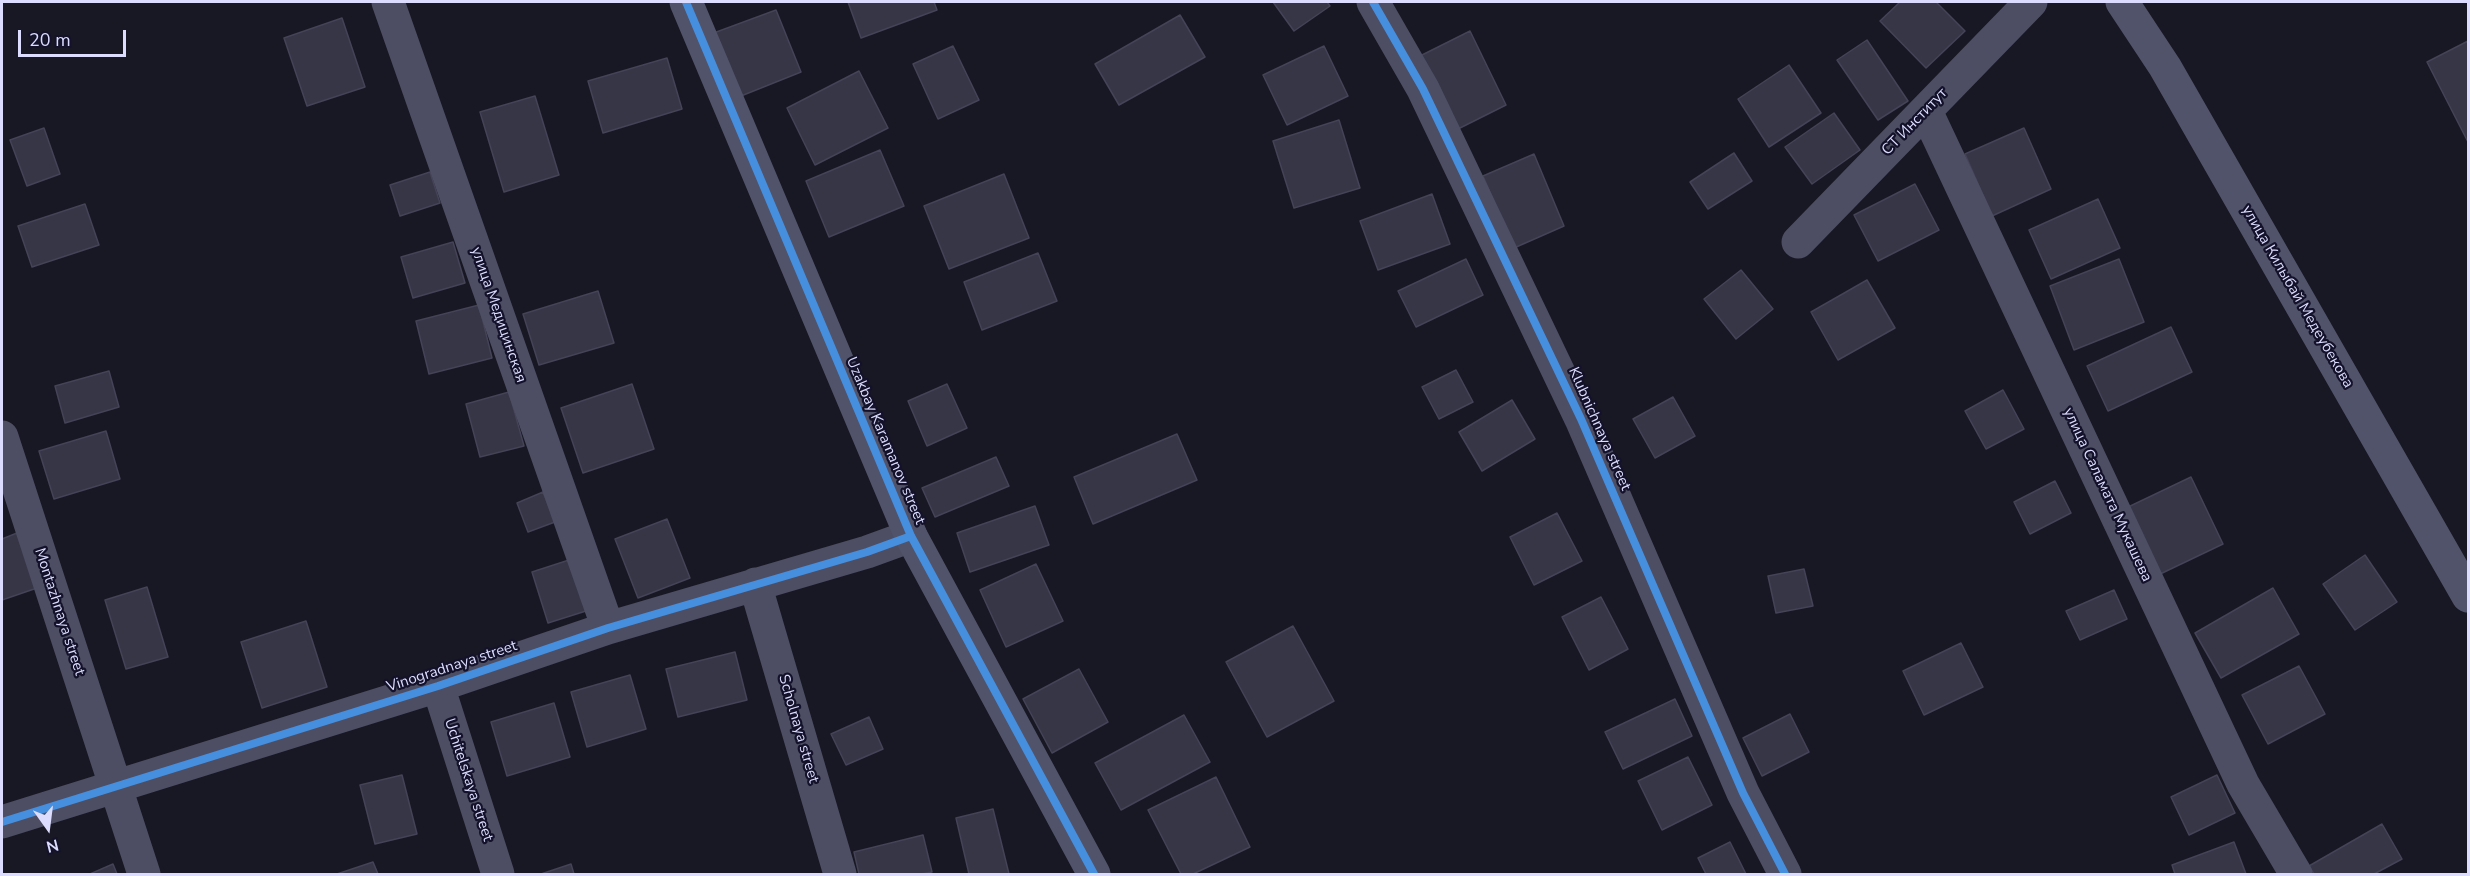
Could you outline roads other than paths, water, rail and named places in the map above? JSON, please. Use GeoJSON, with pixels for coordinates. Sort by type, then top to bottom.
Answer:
{"type":"FeatureCollection","features":[{"type":"Feature","properties":{"kind":"street","name":"улица Медицинская"},"geometry":{"type":"LineString","coordinates":[[388,2],[608,628]]}},
{"type":"Feature","properties":{"kind":"street","name":"Uzakbay Karamanov street"},"geometry":{"type":"LineString","coordinates":[[686,2],[910,536],[1094,874]]}},
{"type":"Feature","properties":{"kind":"street","name":"Klubnichnaya street"},"geometry":{"type":"LineString","coordinates":[[1373,2],[1423,89],[1581,419],[1743,793],[1785,874]]}},
{"type":"Feature","properties":{"kind":"street","name":"СТ Институт"},"geometry":{"type":"LineString","coordinates":[[1798,242],[2031,2]]}},
{"type":"Feature","properties":{"kind":"street","name":"улица Килыбай Медеубекова"},"geometry":{"type":"LineString","coordinates":[[2122,2],[2165,67],[2469,596]]}},
{"type":"Feature","properties":{"kind":"street","name":"улица Саламата Мукашева"},"geometry":{"type":"LineString","coordinates":[[1926,111],[2243,784],[2296,874]]}},
{"type":"Feature","properties":{"kind":"street","name":"Montazhnaya street"},"geometry":{"type":"LineString","coordinates":[[2,437],[144,874]]}},
{"type":"Feature","properties":{"kind":"street","name":"Vinogradnaya street"},"geometry":{"type":"LineString","coordinates":[[2,822],[438,686],[608,628],[867,552],[910,536]]}},
{"type":"Feature","properties":{"kind":"street","name":"Scholnaya street"},"geometry":{"type":"LineString","coordinates":[[755,584],[840,874]]}},
{"type":"Feature","properties":{"kind":"street","name":"Uchitelskaya street"},"geometry":{"type":"LineString","coordinates":[[438,686],[498,874]]}}]}
